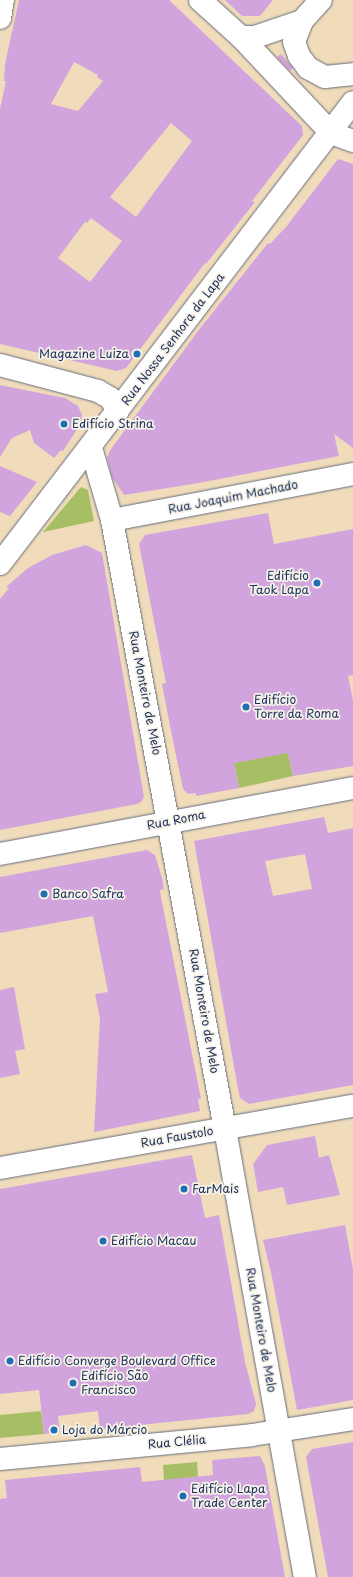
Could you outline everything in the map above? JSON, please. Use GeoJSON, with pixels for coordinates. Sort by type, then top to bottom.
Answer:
{"type":"FeatureCollection","features":[{"type":"Feature","properties":{"kind":"street"},"geometry":{"type":"LineString","coordinates":[[0,18],[3,0]]}},
{"type":"Feature","properties":{"kind":"street"},"geometry":{"type":"LineString","coordinates":[[200,0],[242,37],[331,133],[353,142]]}},
{"type":"Feature","properties":{"kind":"street"},"geometry":{"type":"LineString","coordinates":[[321,0],[302,21],[294,42],[308,68],[325,77],[353,74]]}},
{"type":"Feature","properties":{"kind":"street"},"geometry":{"type":"LineString","coordinates":[[242,37],[255,37],[302,21]]}},
{"type":"Feature","properties":{"kind":"street","name":"Rua Nossa Senhora da Lapa"},"geometry":{"type":"LineString","coordinates":[[0,564],[91,448],[353,102]]}},
{"type":"Feature","properties":{"kind":"street"},"geometry":{"type":"LineString","coordinates":[[0,365],[98,391],[110,398],[118,411]]}},
{"type":"Feature","properties":{"kind":"street","name":"Rua Monteiro de Melo"},"geometry":{"type":"LineString","coordinates":[[91,448],[112,520],[169,821],[304,1577]]}},
{"type":"Feature","properties":{"kind":"street","name":"Rua Joaquim Machado"},"geometry":{"type":"LineString","coordinates":[[112,520],[353,474]]}},
{"type":"Feature","properties":{"kind":"street","name":"Rua Roma"},"geometry":{"type":"LineString","coordinates":[[0,854],[169,821],[353,788]]}},
{"type":"Feature","properties":{"kind":"street","name":"Rua Faustolo"},"geometry":{"type":"LineString","coordinates":[[0,1168],[353,1106]]}},
{"type":"Feature","properties":{"kind":"street","name":"Rua Clélia"},"geometry":{"type":"LineString","coordinates":[[0,1459],[278,1432],[353,1419]]}},
{"type":"Feature","properties":{"kind":"green space"},"geometry":{"type":"Polygon","coordinates":[[[81,487],[88,490],[94,521],[43,532],[81,487]]]}},
{"type":"Feature","properties":{"kind":"green space"},"geometry":{"type":"Polygon","coordinates":[[[288,752],[293,776],[239,788],[234,763],[288,752]]]}},
{"type":"Feature","properties":{"kind":"green space"},"geometry":{"type":"Polygon","coordinates":[[[41,1411],[44,1434],[0,1438],[0,1415],[41,1411]]]}},
{"type":"Feature","properties":{"kind":"green space"},"geometry":{"type":"Polygon","coordinates":[[[197,1462],[198,1477],[164,1480],[163,1465],[197,1462]]]}},
{"type":"Feature","properties":{"kind":"building"},"geometry":{"type":"Polygon","coordinates":[[[19,0],[169,0],[302,126],[303,135],[252,201],[255,202],[206,264],[205,263],[126,368],[117,371],[0,344],[0,109],[6,81],[4,81],[5,64],[19,0]],[[74,62],[51,104],[78,111],[103,81],[97,77],[98,75],[74,62]],[[171,123],[110,197],[136,217],[192,141],[171,123]],[[91,218],[87,223],[85,222],[58,258],[90,282],[122,241],[91,218]]]}},
{"type":"Feature","properties":{"kind":"building"},"geometry":{"type":"Polygon","coordinates":[[[225,0],[273,0],[260,16],[242,16],[225,0]]]}},
{"type":"Feature","properties":{"kind":"building"},"geometry":{"type":"Polygon","coordinates":[[[281,54],[293,68],[290,71],[277,57],[281,54]]]}},
{"type":"Feature","properties":{"kind":"building"},"geometry":{"type":"Polygon","coordinates":[[[338,159],[353,164],[353,448],[334,434],[339,456],[193,484],[124,495],[112,477],[107,458],[111,449],[198,331],[268,243],[270,244],[286,227],[338,159]]]}},
{"type":"Feature","properties":{"kind":"building","name":"Edifício Strina"},"geometry":{"type":"Polygon","coordinates":[[[0,385],[65,398],[78,406],[82,415],[81,423],[63,451],[61,450],[54,458],[34,443],[30,430],[12,438],[0,457],[0,385]]]}},
{"type":"Feature","properties":{"kind":"building"},"geometry":{"type":"Polygon","coordinates":[[[0,466],[37,482],[10,516],[0,512],[0,466]]]}},
{"type":"Feature","properties":{"kind":"building"},"geometry":{"type":"Polygon","coordinates":[[[268,513],[274,544],[353,529],[353,675],[348,676],[353,700],[353,766],[293,776],[288,753],[234,763],[239,788],[196,796],[196,793],[188,794],[183,789],[170,726],[162,684],[166,683],[139,544],[145,535],[268,513]]]}},
{"type":"Feature","properties":{"kind":"building"},"geometry":{"type":"Polygon","coordinates":[[[86,545],[102,553],[144,797],[141,802],[137,804],[0,830],[0,599],[9,588],[6,587],[28,568],[52,555],[86,545]]]}},
{"type":"Feature","properties":{"kind":"building"},"geometry":{"type":"Polygon","coordinates":[[[324,817],[328,833],[353,828],[353,1085],[249,1104],[240,1098],[194,841],[324,817]],[[305,854],[265,861],[273,896],[312,889],[305,854]]]}},
{"type":"Feature","properties":{"kind":"building"},"geometry":{"type":"Polygon","coordinates":[[[147,850],[155,855],[162,878],[164,889],[160,890],[160,892],[201,1099],[198,1099],[200,1111],[94,1132],[100,1019],[95,994],[108,992],[93,916],[0,933],[0,877],[147,850]]]}},
{"type":"Feature","properties":{"kind":"building"},"geometry":{"type":"Polygon","coordinates":[[[14,987],[25,1049],[15,1051],[20,1074],[0,1078],[0,990],[14,987]]]}},
{"type":"Feature","properties":{"kind":"building"},"geometry":{"type":"Polygon","coordinates":[[[315,1136],[319,1158],[329,1155],[340,1195],[287,1205],[283,1187],[258,1192],[253,1164],[267,1145],[315,1136]]]}},
{"type":"Feature","properties":{"kind":"building"},"geometry":{"type":"Polygon","coordinates":[[[192,1155],[205,1218],[219,1215],[245,1362],[256,1404],[254,1411],[248,1414],[100,1429],[98,1411],[58,1416],[60,1432],[44,1434],[39,1390],[0,1394],[0,1189],[192,1155]]]}},
{"type":"Feature","properties":{"kind":"building"},"geometry":{"type":"Polygon","coordinates":[[[345,1225],[353,1269],[353,1400],[297,1410],[272,1277],[263,1240],[345,1225]]]}},
{"type":"Feature","properties":{"kind":"building"},"geometry":{"type":"Polygon","coordinates":[[[353,1442],[353,1577],[328,1577],[306,1457],[312,1449],[353,1442]]]}},
{"type":"Feature","properties":{"kind":"building"},"geometry":{"type":"Polygon","coordinates":[[[260,1456],[265,1466],[285,1577],[0,1577],[0,1499],[7,1498],[5,1480],[140,1467],[142,1482],[213,1475],[212,1460],[260,1456]]]}},
{"type":"Feature","properties":{"kind":"place","name":"Magazine Luiza"},"geometry":{"type":"Point","coordinates":[137,354]}},
{"type":"Feature","properties":{"kind":"place","name":"Edifício Strina"},"geometry":{"type":"Point","coordinates":[64,424]}},
{"type":"Feature","properties":{"kind":"place","name":"Edifício Taok Lapa"},"geometry":{"type":"Point","coordinates":[317,583]}},
{"type":"Feature","properties":{"kind":"place","name":"Edifício Torre da Roma"},"geometry":{"type":"Point","coordinates":[246,707]}},
{"type":"Feature","properties":{"kind":"place","name":"Banco Safra"},"geometry":{"type":"Point","coordinates":[44,894]}},
{"type":"Feature","properties":{"kind":"place","name":"FarMais"},"geometry":{"type":"Point","coordinates":[184,1189]}},
{"type":"Feature","properties":{"kind":"place","name":"Edifício Macau"},"geometry":{"type":"Point","coordinates":[103,1241]}},
{"type":"Feature","properties":{"kind":"place","name":"Edifício Converge Boulevard Office"},"geometry":{"type":"Point","coordinates":[10,1361]}},
{"type":"Feature","properties":{"kind":"place","name":"Edifício São Francisco"},"geometry":{"type":"Point","coordinates":[73,1383]}},
{"type":"Feature","properties":{"kind":"place","name":"Loja do Márcio"},"geometry":{"type":"Point","coordinates":[54,1430]}},
{"type":"Feature","properties":{"kind":"place","name":"Edifício Lapa Trade Center"},"geometry":{"type":"Point","coordinates":[183,1496]}}]}
